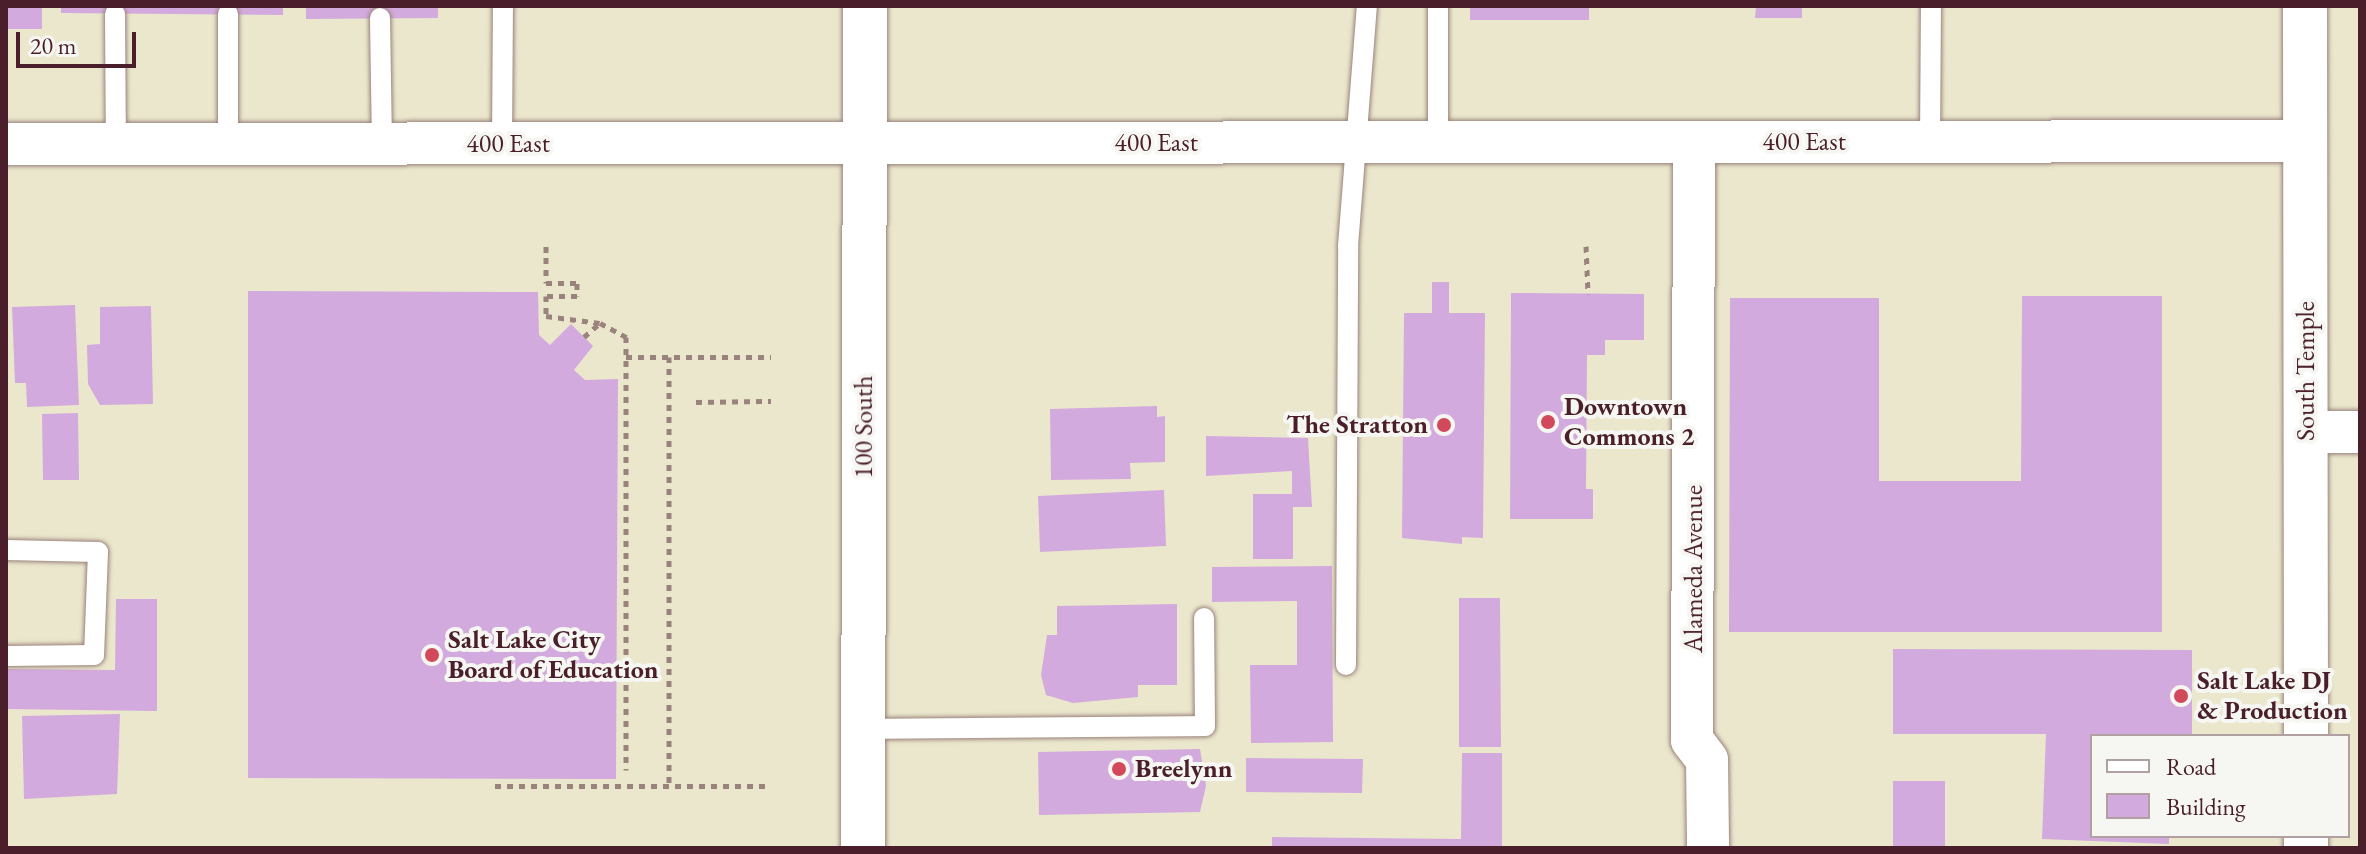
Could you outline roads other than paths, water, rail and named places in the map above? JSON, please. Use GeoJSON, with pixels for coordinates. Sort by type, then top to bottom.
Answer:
{"type":"FeatureCollection","features":[{"type":"Feature","properties":{"kind":"street","name":"100 South"},"geometry":{"type":"LineString","coordinates":[[863,848],[865,6]]}},
{"type":"Feature","properties":{"kind":"street","name":"South Temple"},"geometry":{"type":"LineString","coordinates":[[2305,6],[2306,734]]}},
{"type":"Feature","properties":{"kind":"street","name":"400 East"},"geometry":{"type":"LineString","coordinates":[[6,144],[2306,141]]}},
{"type":"Feature","properties":{"kind":"street","name":"Alameda Avenue"},"geometry":{"type":"LineString","coordinates":[[1694,142],[1692,740],[1707,760],[1708,848]]}},
{"type":"Feature","properties":{"kind":"street"},"geometry":{"type":"LineString","coordinates":[[2306,432],[2360,432]]}},
{"type":"Feature","properties":{"kind":"lane"},"geometry":{"type":"LineString","coordinates":[[502,144],[503,6]]}},
{"type":"Feature","properties":{"kind":"lane"},"geometry":{"type":"LineString","coordinates":[[1346,665],[1352,142],[1367,6]]}},
{"type":"Feature","properties":{"kind":"lane"},"geometry":{"type":"LineString","coordinates":[[1438,6],[1438,142]]}},
{"type":"Feature","properties":{"kind":"lane"},"geometry":{"type":"LineString","coordinates":[[1930,142],[1931,6]]}},
{"type":"Feature","properties":{"kind":"lane"},"geometry":{"type":"LineString","coordinates":[[115,14],[116,144]]}},
{"type":"Feature","properties":{"kind":"lane"},"geometry":{"type":"LineString","coordinates":[[228,14],[228,144]]}},
{"type":"Feature","properties":{"kind":"lane"},"geometry":{"type":"LineString","coordinates":[[380,18],[382,144]]}},
{"type":"Feature","properties":{"kind":"lane"},"geometry":{"type":"LineString","coordinates":[[6,550],[98,552],[94,655],[6,656]]}},
{"type":"Feature","properties":{"kind":"lane"},"geometry":{"type":"LineString","coordinates":[[863,729],[1205,726],[1204,618]]}},
{"type":"Feature","properties":{"kind":"place","name":"Downtown Commons 2"},"geometry":{"type":"Point","coordinates":[1548,422]}},
{"type":"Feature","properties":{"kind":"place","name":"The Stratton"},"geometry":{"type":"Point","coordinates":[1444,425]}},
{"type":"Feature","properties":{"kind":"place","name":"Salt Lake City Board of Education"},"geometry":{"type":"Point","coordinates":[432,655]}},
{"type":"Feature","properties":{"kind":"place","name":"Salt Lake DJ & Production"},"geometry":{"type":"Point","coordinates":[2181,696]}},
{"type":"Feature","properties":{"kind":"place","name":"Breelynn"},"geometry":{"type":"Point","coordinates":[1119,769]}}]}
